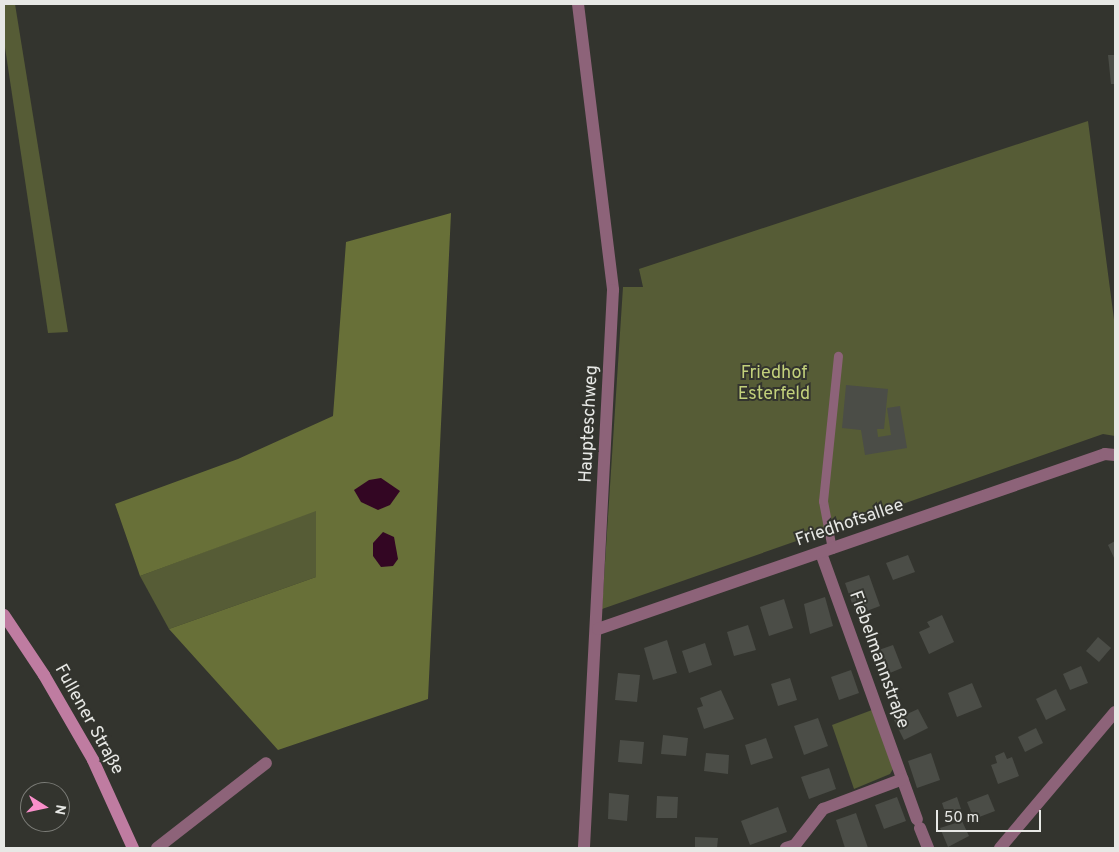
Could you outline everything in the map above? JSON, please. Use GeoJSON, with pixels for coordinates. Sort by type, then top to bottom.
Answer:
{"type":"FeatureCollection","features":[{"type":"Feature","properties":{"kind":"main road","name":"Fullener Straße"},"geometry":{"type":"LineString","coordinates":[[4,615],[44,675],[93,760],[133,848]]}},
{"type":"Feature","properties":{"kind":"street","name":"Haupteschweg"},"geometry":{"type":"LineString","coordinates":[[578,4],[613,282],[598,629],[584,848]]}},
{"type":"Feature","properties":{"kind":"street"},"geometry":{"type":"LineString","coordinates":[[827,551],[823,501],[838,356]]}},
{"type":"Feature","properties":{"kind":"street","name":"Friedhofsallee"},"geometry":{"type":"LineString","coordinates":[[598,629],[1105,454],[1115,455]]}},
{"type":"Feature","properties":{"kind":"street","name":"Fiebelmannstraße"},"geometry":{"type":"LineString","coordinates":[[827,551],[928,848]]}},
{"type":"Feature","properties":{"kind":"street"},"geometry":{"type":"LineString","coordinates":[[1000,848],[1115,712]]}},
{"type":"Feature","properties":{"kind":"street"},"geometry":{"type":"LineString","coordinates":[[157,848],[266,763]]}},
{"type":"Feature","properties":{"kind":"street"},"geometry":{"type":"LineString","coordinates":[[786,848],[795,845],[823,809],[903,779]]}},
{"type":"Feature","properties":{"kind":"green space"},"geometry":{"type":"Polygon","coordinates":[[[4,4],[15,4],[68,332],[48,333],[4,41],[4,4]]]}},
{"type":"Feature","properties":{"kind":"green space","name":"Friedhof Esterfeld"},"geometry":{"type":"Polygon","coordinates":[[[1088,121],[1115,327],[1115,436],[1103,434],[602,609],[623,287],[643,287],[639,269],[1088,121]]]}},
{"type":"Feature","properties":{"kind":"green space"},"geometry":{"type":"Polygon","coordinates":[[[451,213],[428,699],[278,750],[169,629],[316,577],[316,511],[140,576],[115,504],[238,459],[333,416],[346,242],[451,213]]]}},
{"type":"Feature","properties":{"kind":"green space"},"geometry":{"type":"Polygon","coordinates":[[[316,510],[316,577],[169,629],[140,576],[316,510]]]}},
{"type":"Feature","properties":{"kind":"green space"},"geometry":{"type":"Polygon","coordinates":[[[872,710],[893,769],[890,774],[854,789],[832,725],[872,710]]]}},
{"type":"Feature","properties":{"kind":"shaded area"},"geometry":{"type":"Polygon","coordinates":[[[381,478],[400,491],[390,505],[378,510],[361,502],[354,490],[369,480],[381,478]]]}},
{"type":"Feature","properties":{"kind":"shaded area"},"geometry":{"type":"Polygon","coordinates":[[[383,532],[394,537],[398,559],[393,566],[381,567],[373,556],[373,543],[383,532]]]}},
{"type":"Feature","properties":{"kind":"building"},"geometry":{"type":"Polygon","coordinates":[[[1108,55],[1115,55],[1115,84],[1111,84],[1108,55]]]}},
{"type":"Feature","properties":{"kind":"building"},"geometry":{"type":"Polygon","coordinates":[[[846,385],[888,389],[884,429],[877,429],[878,437],[891,435],[887,408],[900,406],[907,448],[865,455],[861,430],[842,428],[846,385]]]}},
{"type":"Feature","properties":{"kind":"building"},"geometry":{"type":"Polygon","coordinates":[[[1115,541],[1115,560],[1108,545],[1115,541]]]}},
{"type":"Feature","properties":{"kind":"building"},"geometry":{"type":"Polygon","coordinates":[[[908,555],[915,572],[893,580],[886,563],[908,555]]]}},
{"type":"Feature","properties":{"kind":"building"},"geometry":{"type":"Polygon","coordinates":[[[869,575],[880,606],[856,615],[845,583],[869,575]]]}},
{"type":"Feature","properties":{"kind":"building"},"geometry":{"type":"Polygon","coordinates":[[[825,597],[833,626],[810,634],[804,604],[825,597]]]}},
{"type":"Feature","properties":{"kind":"building"},"geometry":{"type":"Polygon","coordinates":[[[784,599],[793,628],[769,636],[760,607],[784,599]]]}},
{"type":"Feature","properties":{"kind":"building"},"geometry":{"type":"Polygon","coordinates":[[[942,615],[954,642],[929,654],[919,632],[930,627],[927,622],[942,615]]]}},
{"type":"Feature","properties":{"kind":"building"},"geometry":{"type":"Polygon","coordinates":[[[748,625],[756,650],[734,656],[727,632],[748,625]]]}},
{"type":"Feature","properties":{"kind":"building"},"geometry":{"type":"Polygon","coordinates":[[[1098,637],[1111,648],[1099,662],[1086,651],[1098,637]]]}},
{"type":"Feature","properties":{"kind":"building"},"geometry":{"type":"Polygon","coordinates":[[[667,640],[677,673],[653,680],[644,648],[667,640]]]}},
{"type":"Feature","properties":{"kind":"building"},"geometry":{"type":"Polygon","coordinates":[[[705,643],[712,665],[689,673],[682,651],[705,643]]]}},
{"type":"Feature","properties":{"kind":"building"},"geometry":{"type":"Polygon","coordinates":[[[893,645],[902,668],[885,675],[876,651],[893,645]]]}},
{"type":"Feature","properties":{"kind":"building"},"geometry":{"type":"Polygon","coordinates":[[[1081,666],[1088,683],[1070,690],[1063,674],[1081,666]]]}},
{"type":"Feature","properties":{"kind":"building"},"geometry":{"type":"Polygon","coordinates":[[[851,670],[859,693],[839,700],[831,677],[851,670]]]}},
{"type":"Feature","properties":{"kind":"building"},"geometry":{"type":"Polygon","coordinates":[[[618,673],[640,675],[637,702],[615,700],[618,673]]]}},
{"type":"Feature","properties":{"kind":"building"},"geometry":{"type":"Polygon","coordinates":[[[790,678],[797,700],[778,706],[771,684],[790,678]]]}},
{"type":"Feature","properties":{"kind":"building"},"geometry":{"type":"Polygon","coordinates":[[[972,683],[982,707],[957,717],[948,693],[972,683]]]}},
{"type":"Feature","properties":{"kind":"building"},"geometry":{"type":"Polygon","coordinates":[[[1056,689],[1066,710],[1046,720],[1036,699],[1056,689]]]}},
{"type":"Feature","properties":{"kind":"building"},"geometry":{"type":"Polygon","coordinates":[[[721,690],[734,719],[704,729],[697,708],[703,706],[700,698],[721,690]]]}},
{"type":"Feature","properties":{"kind":"building"},"geometry":{"type":"Polygon","coordinates":[[[918,709],[928,728],[904,740],[894,720],[918,709]]]}},
{"type":"Feature","properties":{"kind":"building"},"geometry":{"type":"Polygon","coordinates":[[[818,718],[828,746],[804,755],[794,726],[818,718]]]}},
{"type":"Feature","properties":{"kind":"building"},"geometry":{"type":"Polygon","coordinates":[[[1036,728],[1043,743],[1025,752],[1018,737],[1036,728]]]}},
{"type":"Feature","properties":{"kind":"building"},"geometry":{"type":"Polygon","coordinates":[[[663,735],[688,738],[686,756],[661,754],[663,735]]]}},
{"type":"Feature","properties":{"kind":"building"},"geometry":{"type":"Polygon","coordinates":[[[766,738],[773,758],[751,765],[745,745],[766,738]]]}},
{"type":"Feature","properties":{"kind":"building"},"geometry":{"type":"Polygon","coordinates":[[[620,740],[644,742],[642,764],[618,762],[620,740]]]}},
{"type":"Feature","properties":{"kind":"building"},"geometry":{"type":"Polygon","coordinates":[[[1004,752],[1007,759],[1012,757],[1019,776],[998,784],[991,765],[997,763],[995,756],[1004,752]]]}},
{"type":"Feature","properties":{"kind":"building"},"geometry":{"type":"Polygon","coordinates":[[[706,753],[729,755],[728,774],[704,771],[706,753]]]}},
{"type":"Feature","properties":{"kind":"building"},"geometry":{"type":"Polygon","coordinates":[[[931,753],[940,780],[917,788],[908,761],[931,753]]]}},
{"type":"Feature","properties":{"kind":"building"},"geometry":{"type":"Polygon","coordinates":[[[829,768],[836,789],[809,799],[801,777],[829,768]]]}},
{"type":"Feature","properties":{"kind":"building"},"geometry":{"type":"Polygon","coordinates":[[[609,793],[629,795],[627,821],[608,819],[609,793]]]}},
{"type":"Feature","properties":{"kind":"building"},"geometry":{"type":"Polygon","coordinates":[[[988,794],[995,811],[974,819],[967,802],[988,794]]]}},
{"type":"Feature","properties":{"kind":"building"},"geometry":{"type":"Polygon","coordinates":[[[657,796],[678,797],[677,818],[656,818],[657,796]]]}},
{"type":"Feature","properties":{"kind":"building"},"geometry":{"type":"Polygon","coordinates":[[[897,797],[906,821],[884,829],[875,805],[897,797]]]}},
{"type":"Feature","properties":{"kind":"building"},"geometry":{"type":"Polygon","coordinates":[[[957,797],[961,809],[946,815],[942,803],[957,797]]]}},
{"type":"Feature","properties":{"kind":"building"},"geometry":{"type":"Polygon","coordinates":[[[778,807],[787,832],[750,845],[741,821],[778,807]]]}},
{"type":"Feature","properties":{"kind":"building"},"geometry":{"type":"Polygon","coordinates":[[[856,813],[868,848],[845,848],[836,820],[856,813]]]}},
{"type":"Feature","properties":{"kind":"building"},"geometry":{"type":"Polygon","coordinates":[[[962,821],[969,836],[948,847],[940,828],[962,821]]]}},
{"type":"Feature","properties":{"kind":"building"},"geometry":{"type":"Polygon","coordinates":[[[695,837],[718,838],[717,848],[695,848],[695,837]]]}}]}
